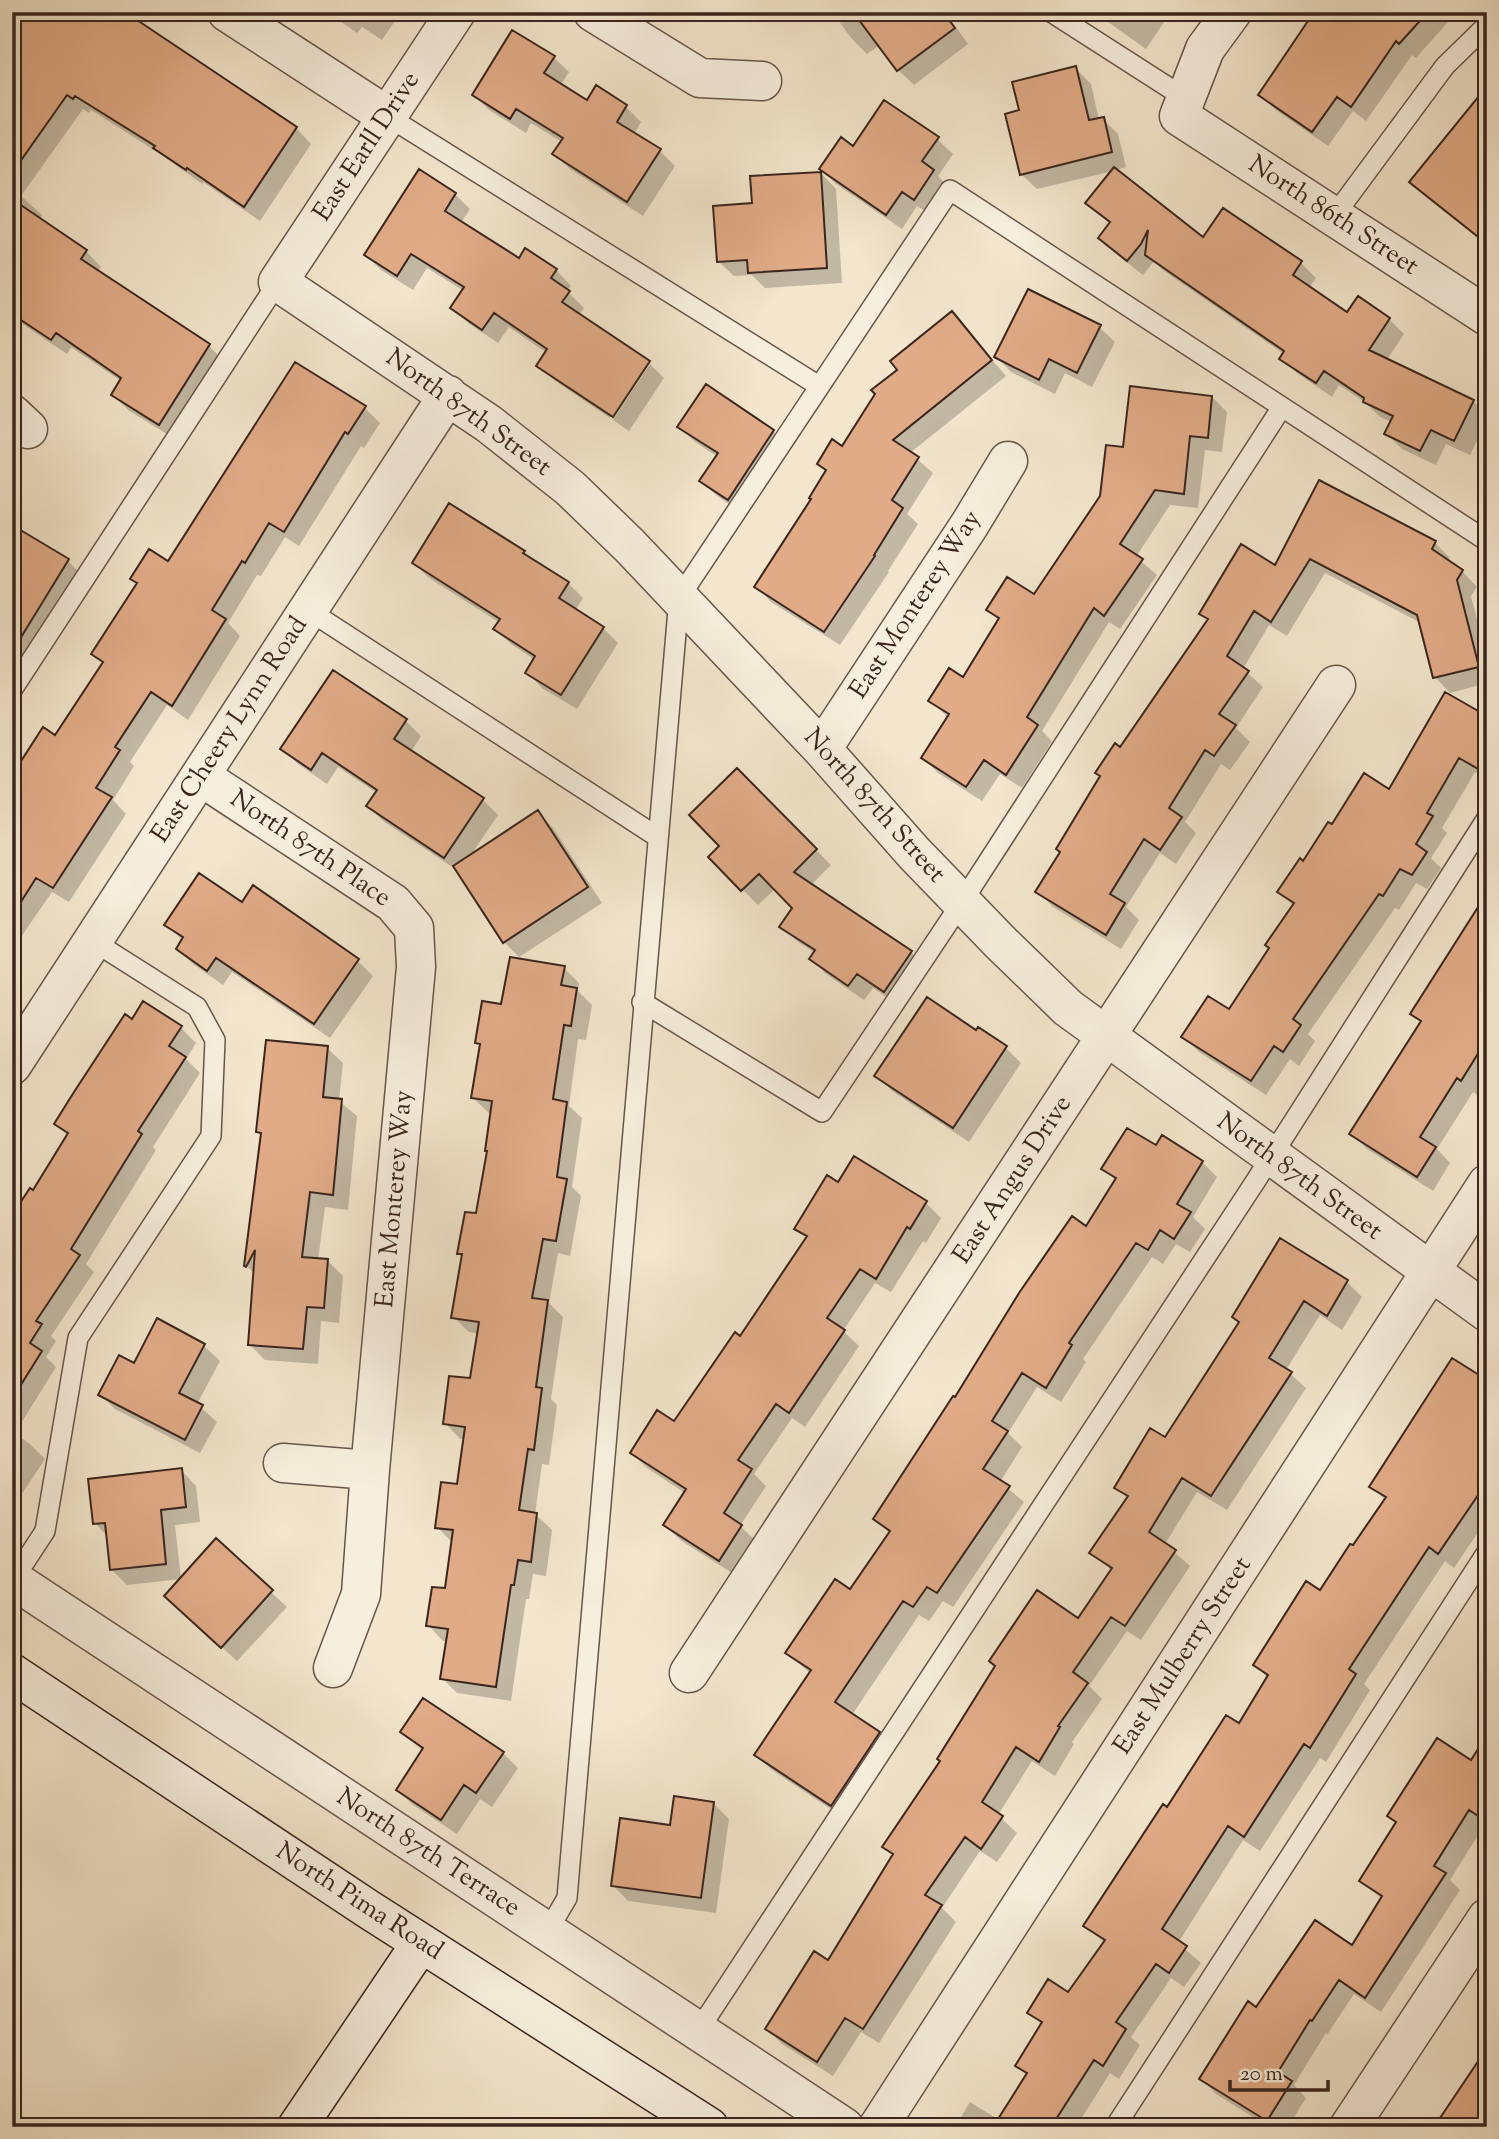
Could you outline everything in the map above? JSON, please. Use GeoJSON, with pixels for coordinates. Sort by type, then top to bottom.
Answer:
{"type":"FeatureCollection","features":[{"type":"Feature","properties":{"kind":"street"},"geometry":{"type":"LineString","coordinates":[[227,12],[387,116]]}},
{"type":"Feature","properties":{"kind":"street","name":"East Earll Drive"},"geometry":{"type":"LineString","coordinates":[[278,282],[456,12]]}},
{"type":"Feature","properties":{"kind":"street"},"geometry":{"type":"LineString","coordinates":[[593,12],[700,78],[762,81]]}},
{"type":"Feature","properties":{"kind":"street"},"geometry":{"type":"LineString","coordinates":[[1182,107],[1205,49],[1232,12]]}},
{"type":"Feature","properties":{"kind":"street","name":"North 86th Street"},"geometry":{"type":"LineString","coordinates":[[1182,107],[1334,216],[1487,316]]}},
{"type":"Feature","properties":{"kind":"street","name":"North 87th Street"},"geometry":{"type":"LineString","coordinates":[[278,282],[448,395],[570,488],[629,545],[822,749],[914,853],[1068,1008],[1487,1312]]}},
{"type":"Feature","properties":{"kind":"street","name":"East Cheery Lynn Road"},"geometry":{"type":"LineString","coordinates":[[12,1066],[448,395]]}},
{"type":"Feature","properties":{"kind":"street","name":"East Monterey Way"},"geometry":{"type":"LineString","coordinates":[[822,749],[970,524],[1008,461]]}},
{"type":"Feature","properties":{"kind":"street","name":"East Angus Drive"},"geometry":{"type":"LineString","coordinates":[[689,1673],[1336,685]]}},
{"type":"Feature","properties":{"kind":"street","name":"North 87th Place"},"geometry":{"type":"LineString","coordinates":[[200,776],[393,903],[414,928]]}},
{"type":"Feature","properties":{"kind":"street","name":"East Monterey Way"},"geometry":{"type":"LineString","coordinates":[[333,1668],[361,1594],[416,967],[414,928]]}},
{"type":"Feature","properties":{"kind":"street","name":"East Mulberry Street"},"geometry":{"type":"LineString","coordinates":[[878,2127],[1487,1184]]}},
{"type":"Feature","properties":{"kind":"street"},"geometry":{"type":"LineString","coordinates":[[283,1463],[370,1470]]}},
{"type":"Feature","properties":{"kind":"street","name":"North 87th Terrace"},"geometry":{"type":"LineString","coordinates":[[13,1580],[844,2127]]}},
{"type":"Feature","properties":{"kind":"street","name":"North Pima Road"},"geometry":{"type":"LineString","coordinates":[[12,1673],[421,1943],[709,2127]]}},
{"type":"Feature","properties":{"kind":"street"},"geometry":{"type":"LineString","coordinates":[[1349,2127],[1487,1918]]}},
{"type":"Feature","properties":{"kind":"street"},"geometry":{"type":"LineString","coordinates":[[297,2127],[421,1943]]}},
{"type":"Feature","properties":{"kind":"lane"},"geometry":{"type":"LineString","coordinates":[[1051,12],[1182,107]]}},
{"type":"Feature","properties":{"kind":"lane"},"geometry":{"type":"LineString","coordinates":[[1334,216],[1445,66],[1487,25]]}},
{"type":"Feature","properties":{"kind":"lane"},"geometry":{"type":"LineString","coordinates":[[387,116],[819,386]]}},
{"type":"Feature","properties":{"kind":"lane"},"geometry":{"type":"LineString","coordinates":[[547,1933],[568,1898],[678,598],[950,190],[1487,541]]}},
{"type":"Feature","properties":{"kind":"lane"},"geometry":{"type":"LineString","coordinates":[[12,690],[278,282]]}},
{"type":"Feature","properties":{"kind":"lane"},"geometry":{"type":"LineString","coordinates":[[642,1002],[822,1112],[962,902],[1282,407]]}},
{"type":"Feature","properties":{"kind":"lane"},"geometry":{"type":"LineString","coordinates":[[308,610],[656,836]]}},
{"type":"Feature","properties":{"kind":"lane"},"geometry":{"type":"LineString","coordinates":[[698,2031],[1272,1157],[1487,818]]}},
{"type":"Feature","properties":{"kind":"lane"},"geometry":{"type":"LineString","coordinates":[[13,1580],[45,1531],[78,1338],[211,1136],[215,1040],[197,1007],[93,941]]}},
{"type":"Feature","properties":{"kind":"lane"},"geometry":{"type":"LineString","coordinates":[[1115,2127],[1487,1552]]}},
{"type":"Feature","properties":{"kind":"building"},"geometry":{"type":"Polygon","coordinates":[[[12,12],[125,12],[297,127],[244,207],[153,148],[155,146],[75,96],[73,99],[67,95],[12,173],[12,12]]]}},
{"type":"Feature","properties":{"kind":"building"},"geometry":{"type":"Polygon","coordinates":[[[853,12],[943,12],[955,28],[897,71],[853,12]]]}},
{"type":"Feature","properties":{"kind":"building"},"geometry":{"type":"Polygon","coordinates":[[[1314,12],[1428,12],[1399,44],[1396,41],[1351,107],[1337,97],[1312,132],[1258,95],[1314,12]]]}},
{"type":"Feature","properties":{"kind":"building"},"geometry":{"type":"Polygon","coordinates":[[[512,30],[555,56],[544,73],[587,100],[596,85],[627,105],[617,122],[661,149],[627,202],[552,154],[563,138],[516,109],[510,119],[472,95],[512,30]]]}},
{"type":"Feature","properties":{"kind":"building"},"geometry":{"type":"Polygon","coordinates":[[[1076,66],[1089,120],[1104,117],[1112,152],[1020,175],[1005,114],[1019,110],[1012,82],[1076,66]]]}},
{"type":"Feature","properties":{"kind":"building"},"geometry":{"type":"Polygon","coordinates":[[[1487,86],[1487,244],[1409,182],[1487,86]]]}},
{"type":"Feature","properties":{"kind":"building"},"geometry":{"type":"Polygon","coordinates":[[[884,100],[939,137],[922,161],[934,170],[914,200],[902,192],[886,215],[819,169],[841,137],[853,146],[884,100]]]}},
{"type":"Feature","properties":{"kind":"building"},"geometry":{"type":"Polygon","coordinates":[[[1114,167],[1203,237],[1223,208],[1302,261],[1293,275],[1347,312],[1358,296],[1390,318],[1369,350],[1474,400],[1454,441],[1431,430],[1420,451],[1384,434],[1393,416],[1363,402],[1364,398],[1324,371],[1316,383],[1279,359],[1284,351],[1145,255],[1148,230],[1127,261],[1098,238],[1110,222],[1085,203],[1114,167]]]}},
{"type":"Feature","properties":{"kind":"building"},"geometry":{"type":"Polygon","coordinates":[[[419,169],[456,193],[445,211],[519,258],[525,248],[557,269],[551,278],[570,291],[562,302],[650,361],[613,417],[536,366],[547,349],[494,313],[482,330],[450,308],[464,287],[411,254],[397,276],[364,255],[419,169]]]}},
{"type":"Feature","properties":{"kind":"building"},"geometry":{"type":"Polygon","coordinates":[[[821,172],[827,268],[748,273],[747,260],[717,262],[713,206],[752,203],[750,176],[821,172]]]}},
{"type":"Feature","properties":{"kind":"building"},"geometry":{"type":"Polygon","coordinates":[[[12,199],[87,250],[81,259],[210,344],[159,425],[111,395],[121,378],[56,333],[51,340],[12,314],[12,199]]]}},
{"type":"Feature","properties":{"kind":"building"},"geometry":{"type":"Polygon","coordinates":[[[1028,289],[1101,325],[1077,373],[1049,359],[1039,380],[994,357],[1028,289]]]}},
{"type":"Feature","properties":{"kind":"building"},"geometry":{"type":"Polygon","coordinates":[[[952,311],[992,360],[893,440],[919,457],[892,500],[903,508],[875,556],[824,632],[754,587],[811,499],[809,498],[826,470],[817,464],[832,439],[842,446],[875,394],[871,390],[897,370],[890,361],[952,311]]]}},
{"type":"Feature","properties":{"kind":"building"},"geometry":{"type":"Polygon","coordinates":[[[295,362],[366,406],[348,434],[345,432],[284,532],[269,523],[245,563],[242,561],[212,610],[226,619],[172,706],[151,692],[115,747],[120,750],[96,788],[112,797],[53,888],[36,878],[12,916],[12,775],[43,727],[55,735],[103,662],[91,654],[137,583],[130,579],[149,549],[168,561],[295,362]]]}},
{"type":"Feature","properties":{"kind":"building"},"geometry":{"type":"Polygon","coordinates":[[[706,384],[774,430],[728,500],[699,481],[718,453],[677,427],[706,384]]]}},
{"type":"Feature","properties":{"kind":"building"},"geometry":{"type":"Polygon","coordinates":[[[1130,386],[1212,396],[1208,438],[1190,436],[1184,494],[1155,490],[1120,544],[1143,559],[1104,616],[1094,608],[1027,717],[1038,725],[1006,775],[984,760],[966,787],[921,758],[949,714],[928,701],[949,668],[963,677],[999,618],[986,610],[1007,577],[1034,594],[1100,496],[1106,445],[1123,447],[1130,386]]]}},
{"type":"Feature","properties":{"kind":"building"},"geometry":{"type":"Polygon","coordinates":[[[1319,480],[1436,541],[1432,549],[1463,570],[1457,580],[1479,667],[1433,678],[1417,615],[1310,559],[1271,622],[1254,611],[1227,656],[1249,671],[1219,714],[1236,725],[1214,756],[1205,750],[1169,808],[1182,817],[1160,850],[1144,839],[1110,894],[1125,903],[1106,935],[1035,892],[1060,852],[1056,849],[1100,776],[1095,773],[1115,743],[1120,747],[1208,619],[1199,614],[1241,544],[1275,565],[1319,480]]]}},
{"type":"Feature","properties":{"kind":"building"},"geometry":{"type":"Polygon","coordinates":[[[449,503],[569,582],[559,598],[604,627],[561,695],[525,673],[535,656],[493,629],[500,619],[412,563],[449,503]]]}},
{"type":"Feature","properties":{"kind":"building"},"geometry":{"type":"Polygon","coordinates":[[[12,525],[69,559],[12,652],[12,525]]]}},
{"type":"Feature","properties":{"kind":"building"},"geometry":{"type":"Polygon","coordinates":[[[333,670],[407,719],[394,739],[484,798],[444,858],[366,806],[377,790],[322,753],[311,770],[280,749],[333,670]]]}},
{"type":"Feature","properties":{"kind":"building"},"geometry":{"type":"Polygon","coordinates":[[[1445,692],[1487,716],[1487,774],[1459,758],[1427,813],[1433,816],[1416,844],[1427,852],[1412,875],[1400,869],[1383,896],[1379,894],[1293,1019],[1301,1025],[1283,1052],[1274,1046],[1251,1081],[1181,1037],[1208,996],[1229,1009],[1269,948],[1265,945],[1294,903],[1277,892],[1300,858],[1303,861],[1328,822],[1332,824],[1364,773],[1389,789],[1445,692]]]}},
{"type":"Feature","properties":{"kind":"building"},"geometry":{"type":"Polygon","coordinates":[[[737,768],[817,849],[794,872],[912,951],[884,992],[857,974],[848,986],[809,959],[815,950],[779,927],[792,908],[759,874],[741,891],[708,857],[719,846],[689,815],[737,768]]]}},
{"type":"Feature","properties":{"kind":"building"},"geometry":{"type":"Polygon","coordinates":[[[538,810],[588,887],[503,943],[453,866],[538,810]]]}},
{"type":"Feature","properties":{"kind":"building"},"geometry":{"type":"Polygon","coordinates":[[[199,873],[242,902],[253,885],[359,959],[314,1024],[216,958],[207,971],[176,949],[183,937],[164,925],[199,873]]]}},
{"type":"Feature","properties":{"kind":"building"},"geometry":{"type":"Polygon","coordinates":[[[1487,893],[1487,1039],[1461,1081],[1457,1078],[1420,1137],[1436,1147],[1417,1177],[1349,1134],[1421,1021],[1410,1014],[1487,893]]]}},
{"type":"Feature","properties":{"kind":"building"},"geometry":{"type":"Polygon","coordinates":[[[510,957],[565,966],[561,985],[577,988],[571,1026],[564,1025],[553,1099],[567,1102],[557,1177],[567,1179],[556,1241],[543,1239],[532,1298],[548,1300],[536,1387],[542,1388],[534,1450],[528,1449],[519,1510],[537,1513],[531,1562],[518,1560],[514,1585],[511,1585],[496,1687],[440,1679],[448,1629],[426,1626],[432,1587],[445,1588],[453,1530],[435,1528],[441,1482],[457,1484],[465,1427],[443,1424],[449,1376],[470,1378],[479,1322],[451,1318],[462,1254],[457,1254],[465,1212],[476,1213],[487,1151],[492,1101],[471,1098],[480,1044],[475,1043],[482,1001],[501,1004],[510,957]]]}},
{"type":"Feature","properties":{"kind":"building"},"geometry":{"type":"Polygon","coordinates":[[[927,997],[976,1030],[978,1027],[1007,1046],[953,1128],[874,1076],[927,997]]]}},
{"type":"Feature","properties":{"kind":"building"},"geometry":{"type":"Polygon","coordinates":[[[143,1001],[182,1026],[169,1046],[186,1057],[138,1131],[142,1134],[71,1249],[80,1255],[36,1321],[42,1324],[30,1343],[42,1351],[12,1399],[12,1215],[30,1188],[33,1190],[68,1133],[54,1124],[125,1014],[132,1019],[143,1001]]]}},
{"type":"Feature","properties":{"kind":"building"},"geometry":{"type":"Polygon","coordinates":[[[266,1040],[328,1046],[323,1097],[342,1099],[333,1195],[310,1192],[302,1257],[328,1259],[324,1308],[307,1307],[303,1349],[248,1345],[255,1250],[246,1267],[244,1266],[261,1133],[256,1132],[266,1040]]]}},
{"type":"Feature","properties":{"kind":"building"},"geometry":{"type":"Polygon","coordinates":[[[1127,1128],[1156,1145],[1162,1135],[1203,1161],[1177,1204],[1191,1212],[1174,1239],[1160,1230],[1148,1250],[1136,1243],[1069,1343],[1072,1345],[1046,1388],[1022,1373],[992,1421],[1008,1431],[983,1469],[1010,1486],[937,1593],[927,1587],[913,1607],[903,1601],[835,1702],[880,1732],[831,1806],[754,1755],[811,1670],[785,1653],[835,1579],[850,1589],[890,1531],[873,1519],[1072,1216],[1086,1226],[1116,1178],[1101,1169],[1127,1128]]]}},
{"type":"Feature","properties":{"kind":"building"},"geometry":{"type":"Polygon","coordinates":[[[854,1156],[927,1201],[910,1229],[907,1227],[876,1279],[860,1269],[827,1318],[845,1330],[789,1413],[776,1404],[738,1460],[752,1469],[724,1513],[742,1525],[719,1561],[663,1525],[686,1489],[630,1453],[657,1410],[674,1421],[735,1332],[740,1336],[807,1236],[794,1229],[827,1175],[838,1182],[854,1156]]]}},
{"type":"Feature","properties":{"kind":"building"},"geometry":{"type":"Polygon","coordinates":[[[1280,1238],[1348,1280],[1327,1316],[1304,1301],[1269,1358],[1292,1372],[1211,1496],[1182,1478],[1149,1532],[1176,1550],[1125,1626],[1111,1617],[1073,1672],[1088,1683],[1058,1726],[1060,1727],[1039,1762],[1016,1747],[982,1802],[1003,1816],[981,1849],[965,1837],[925,1895],[942,1905],[863,2029],[845,2018],[817,2062],[765,2029],[814,1951],[828,1960],[893,1854],[882,1847],[940,1761],[937,1759],[995,1666],[989,1661],[1037,1590],[1078,1618],[1112,1568],[1089,1553],[1128,1496],[1114,1488],[1150,1428],[1165,1437],[1239,1322],[1232,1317],[1280,1238]]]}},
{"type":"Feature","properties":{"kind":"building"},"geometry":{"type":"Polygon","coordinates":[[[157,1318],[205,1344],[179,1393],[203,1405],[185,1440],[98,1395],[119,1355],[134,1363],[157,1318]]]}},
{"type":"Feature","properties":{"kind":"building"},"geometry":{"type":"Polygon","coordinates":[[[1452,1358],[1487,1380],[1487,1482],[1438,1554],[1429,1547],[1349,1669],[1356,1674],[1310,1748],[1304,1744],[1244,1837],[1228,1826],[1162,1929],[1187,1946],[1169,1973],[1156,1964],[1116,2022],[1126,2029],[1103,2066],[1094,2060],[1051,2127],[993,2127],[1027,2073],[1015,2066],[1042,2022],[1027,2013],[1048,1979],[1068,1992],[1105,1940],[1083,1926],[1163,1804],[1167,1807],[1226,1715],[1239,1723],[1268,1675],[1253,1665],[1306,1581],[1320,1590],[1350,1544],[1353,1545],[1386,1497],[1369,1487],[1452,1358]]]}},
{"type":"Feature","properties":{"kind":"building"},"geometry":{"type":"Polygon","coordinates":[[[182,1468],[186,1507],[161,1510],[166,1564],[110,1570],[105,1523],[93,1524],[88,1479],[182,1468]]]}},
{"type":"Feature","properties":{"kind":"building"},"geometry":{"type":"Polygon","coordinates":[[[216,1538],[273,1590],[221,1648],[164,1596],[216,1538]]]}},
{"type":"Feature","properties":{"kind":"building"},"geometry":{"type":"Polygon","coordinates":[[[423,1698],[504,1752],[476,1793],[464,1785],[441,1820],[396,1790],[423,1748],[400,1732],[423,1698]]]}},
{"type":"Feature","properties":{"kind":"building"},"geometry":{"type":"Polygon","coordinates":[[[1487,1735],[1487,1822],[1469,1810],[1434,1866],[1446,1873],[1365,1998],[1339,1980],[1278,2072],[1292,2081],[1267,2121],[1199,2079],[1248,2001],[1256,2007],[1315,1920],[1352,1945],[1382,1896],[1359,1881],[1396,1822],[1387,1816],[1437,1738],[1471,1760],[1487,1735]]]}},
{"type":"Feature","properties":{"kind":"building"},"geometry":{"type":"Polygon","coordinates":[[[674,1796],[714,1802],[701,1898],[611,1886],[620,1818],[670,1825],[674,1796]]]}},
{"type":"Feature","properties":{"kind":"building"},"geometry":{"type":"Polygon","coordinates":[[[1487,2048],[1487,2127],[1434,2127],[1487,2048]]]}}]}
